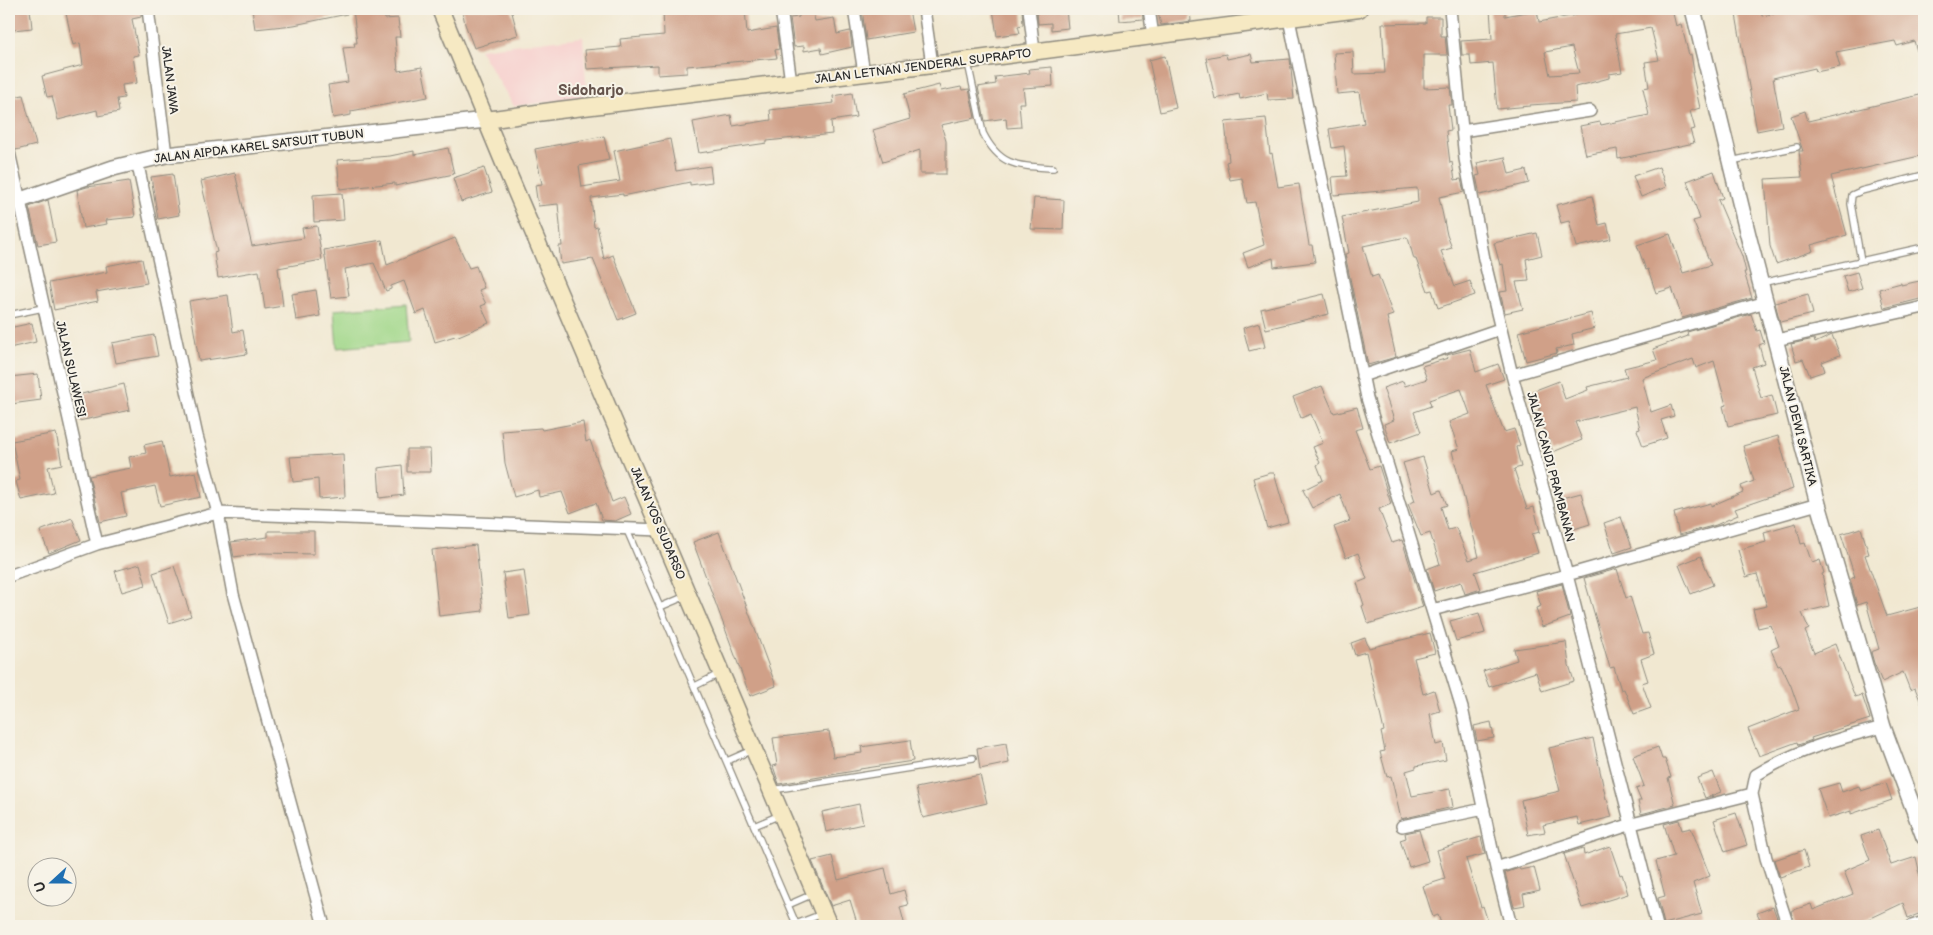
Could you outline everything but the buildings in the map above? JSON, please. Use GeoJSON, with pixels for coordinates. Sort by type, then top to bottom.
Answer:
{"type":"FeatureCollection","features":[{"type":"Feature","properties":{"kind":"main road","name":"JALAN YOS SUDARSO"},"geometry":{"type":"LineString","coordinates":[[440,9],[827,920]]}},
{"type":"Feature","properties":{"kind":"main road","name":"JALAN LETNAN JENDERAL SUPRAPTO"},"geometry":{"type":"LineString","coordinates":[[486,120],[932,66],[1359,9]]}},
{"type":"Feature","properties":{"kind":"street","name":"JALAN JAWA"},"geometry":{"type":"LineString","coordinates":[[148,9],[166,156]]}},
{"type":"Feature","properties":{"kind":"street"},"geometry":{"type":"LineString","coordinates":[[781,9],[791,82]]}},
{"type":"Feature","properties":{"kind":"street"},"geometry":{"type":"LineString","coordinates":[[854,9],[864,73]]}},
{"type":"Feature","properties":{"kind":"street"},"geometry":{"type":"LineString","coordinates":[[924,9],[932,66]]}},
{"type":"Feature","properties":{"kind":"street"},"geometry":{"type":"LineString","coordinates":[[1029,9],[1034,51]]}},
{"type":"Feature","properties":{"kind":"street"},"geometry":{"type":"LineString","coordinates":[[1149,9],[1153,36]]}},
{"type":"Feature","properties":{"kind":"street","name":"JALAN CANDI PRAMBANAN"},"geometry":{"type":"LineString","coordinates":[[1450,9],[1465,159],[1480,241],[1512,375],[1567,575],[1657,926]]}},
{"type":"Feature","properties":{"kind":"street","name":"JALAN DEWI SARTIKA"},"geometry":{"type":"LineString","coordinates":[[1693,9],[1818,504],[1883,726],[1924,837]]}},
{"type":"Feature","properties":{"kind":"street"},"geometry":{"type":"LineString","coordinates":[[1289,19],[1367,398],[1462,708],[1496,868],[1511,926]]}},
{"type":"Feature","properties":{"kind":"street"},"geometry":{"type":"LineString","coordinates":[[1462,131],[1590,111]]}},
{"type":"Feature","properties":{"kind":"street","name":"JALAN AIPDA KAREL SATSUIT TUBUN"},"geometry":{"type":"LineString","coordinates":[[14,203],[137,161],[166,156],[486,120]]}},
{"type":"Feature","properties":{"kind":"street","name":"JALAN SULAWESI"},"geometry":{"type":"LineString","coordinates":[[9,152],[14,203],[43,308],[97,544]]}},
{"type":"Feature","properties":{"kind":"street"},"geometry":{"type":"LineString","coordinates":[[137,161],[197,436],[218,513],[233,594],[324,926]]}},
{"type":"Feature","properties":{"kind":"street"},"geometry":{"type":"LineString","coordinates":[[1512,375],[1766,302]]}},
{"type":"Feature","properties":{"kind":"street"},"geometry":{"type":"LineString","coordinates":[[1776,340],[1924,307]]}},
{"type":"Feature","properties":{"kind":"street"},"geometry":{"type":"LineString","coordinates":[[1362,376],[1500,328]]}},
{"type":"Feature","properties":{"kind":"street"},"geometry":{"type":"LineString","coordinates":[[1432,610],[1567,575],[1818,504]]}},
{"type":"Feature","properties":{"kind":"street"},"geometry":{"type":"LineString","coordinates":[[9,576],[97,544],[218,513],[661,530]]}},
{"type":"Feature","properties":{"kind":"street"},"geometry":{"type":"LineString","coordinates":[[1788,926],[1766,858],[1752,794],[1756,775],[1774,764],[1844,737],[1883,726]]}},
{"type":"Feature","properties":{"kind":"street"},"geometry":{"type":"LineString","coordinates":[[1496,868],[1632,824],[1752,794]]}},
{"type":"Feature","properties":{"kind":"street"},"geometry":{"type":"LineString","coordinates":[[1402,826],[1484,809]]}},
{"type":"Feature","properties":{"kind":"street"},"geometry":{"type":"LineString","coordinates":[[1912,926],[1924,922]]}},
{"type":"Feature","properties":{"kind":"lane"},"geometry":{"type":"LineString","coordinates":[[967,61],[982,133],[986,141],[1007,162],[1021,166],[1053,168]]}},
{"type":"Feature","properties":{"kind":"lane"},"geometry":{"type":"LineString","coordinates":[[1730,161],[1797,147]]}},
{"type":"Feature","properties":{"kind":"lane"},"geometry":{"type":"LineString","coordinates":[[1861,261],[1851,204],[1852,196],[1861,191],[1924,175]]}},
{"type":"Feature","properties":{"kind":"lane"},"geometry":{"type":"LineString","coordinates":[[1761,284],[1924,247]]}},
{"type":"Feature","properties":{"kind":"lane"},"geometry":{"type":"LineString","coordinates":[[9,315],[43,308]]}},
{"type":"Feature","properties":{"kind":"lane"},"geometry":{"type":"LineString","coordinates":[[626,528],[797,925],[827,920]]}},
{"type":"Feature","properties":{"kind":"lane"},"geometry":{"type":"LineString","coordinates":[[660,607],[689,595]]}},
{"type":"Feature","properties":{"kind":"lane"},"geometry":{"type":"LineString","coordinates":[[694,686],[722,672]]}},
{"type":"Feature","properties":{"kind":"lane"},"geometry":{"type":"LineString","coordinates":[[727,762],[755,748]]}},
{"type":"Feature","properties":{"kind":"lane"},"geometry":{"type":"LineString","coordinates":[[772,790],[973,758]]}},
{"type":"Feature","properties":{"kind":"lane"},"geometry":{"type":"LineString","coordinates":[[754,826],[782,814]]}},
{"type":"Feature","properties":{"kind":"lane"},"geometry":{"type":"LineString","coordinates":[[788,904],[815,893]]}},
{"type":"Feature","properties":{"kind":"shaded area"},"geometry":{"type":"Polygon","coordinates":[[[583,37],[587,97],[514,106],[479,49],[583,37]]]}},
{"type":"Feature","properties":{"kind":"green space"},"geometry":{"type":"Polygon","coordinates":[[[406,304],[409,342],[337,348],[334,310],[406,304]]]}},
{"type":"Feature","properties":{"kind":"district","name":"Sidoharjo"},"geometry":{"type":"Point","coordinates":[591,90]}}]}
